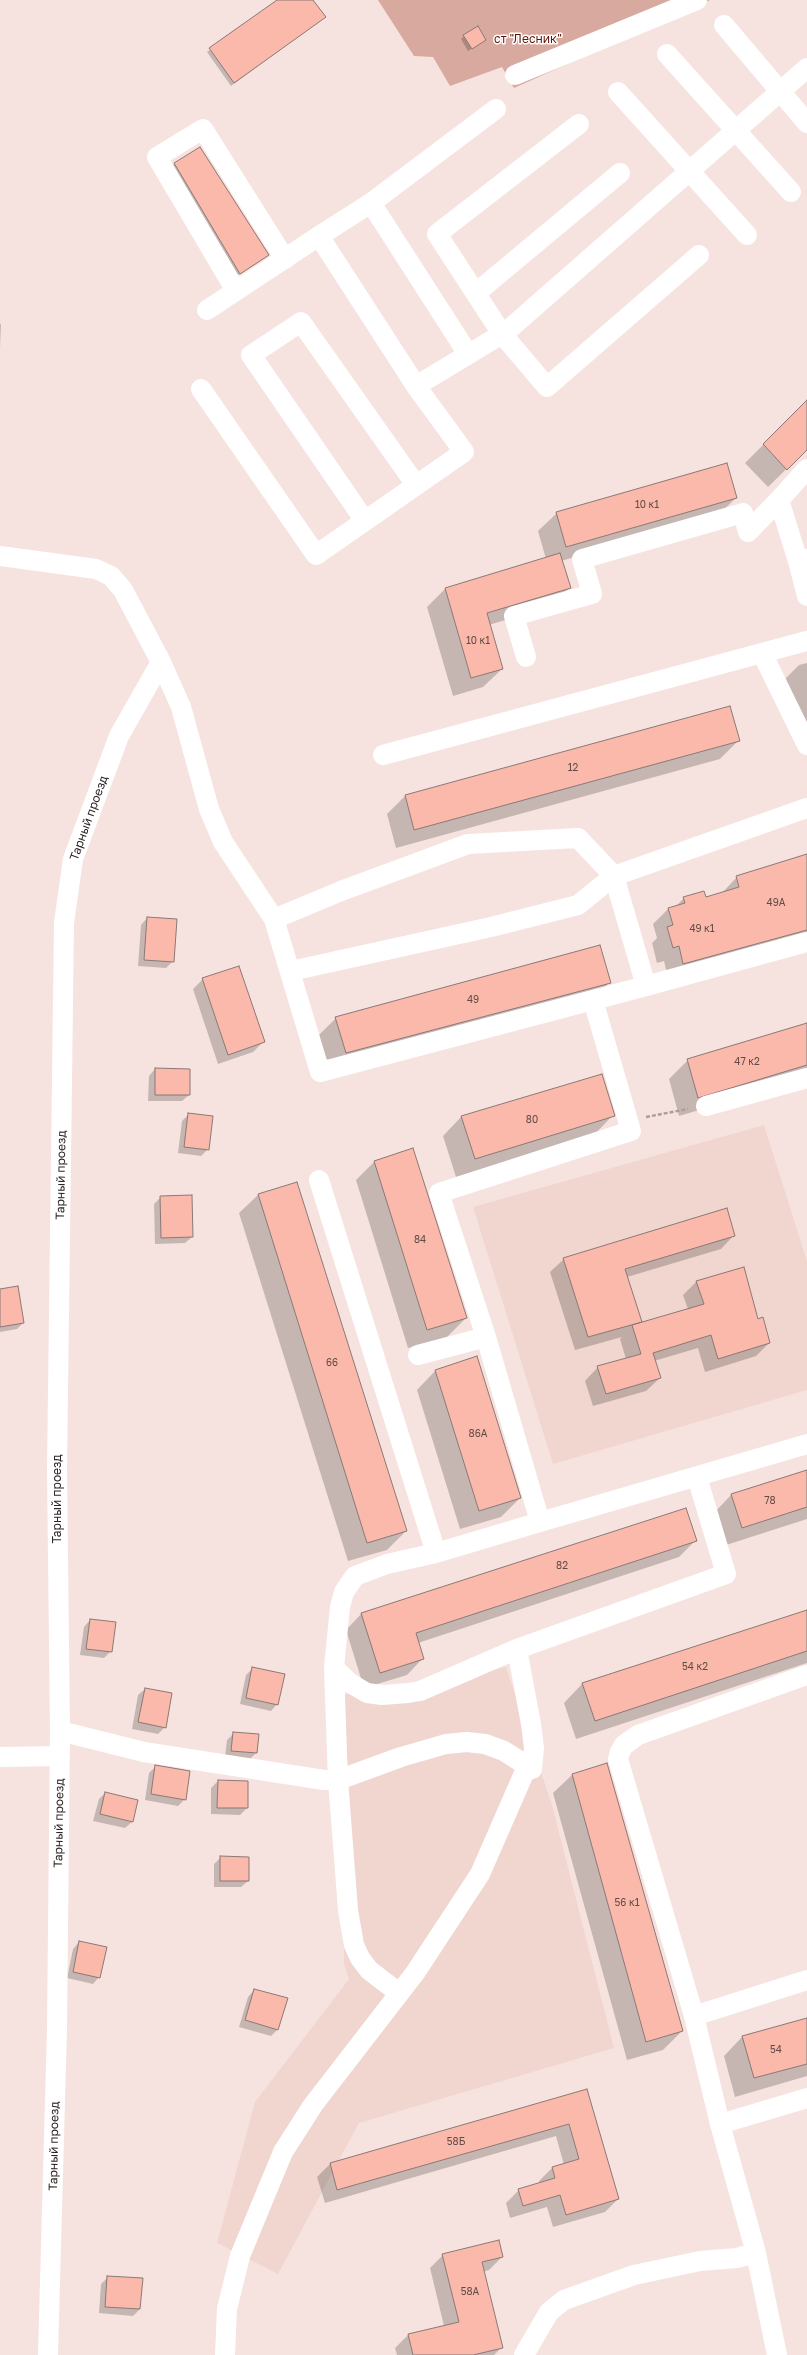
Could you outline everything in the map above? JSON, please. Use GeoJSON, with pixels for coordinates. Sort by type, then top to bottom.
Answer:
{"type":"FeatureCollection","features":[{"type":"Feature","properties":{"kind":"street"},"geometry":{"type":"LineString","coordinates":[[515,75],[697,0]]}},
{"type":"Feature","properties":{"kind":"street"},"geometry":{"type":"LineString","coordinates":[[724,25],[807,123]]}},
{"type":"Feature","properties":{"kind":"street"},"geometry":{"type":"LineString","coordinates":[[667,54],[791,192]]}},
{"type":"Feature","properties":{"kind":"street"},"geometry":{"type":"LineString","coordinates":[[416,386],[502,334],[807,68]]}},
{"type":"Feature","properties":{"kind":"street"},"geometry":{"type":"LineString","coordinates":[[618,92],[747,235]]}},
{"type":"Feature","properties":{"kind":"street"},"geometry":{"type":"LineString","coordinates":[[207,310],[371,203],[496,109]]}},
{"type":"Feature","properties":{"kind":"street"},"geometry":{"type":"LineString","coordinates":[[579,124],[437,234],[502,334],[547,387],[699,255]]}},
{"type":"Feature","properties":{"kind":"street"},"geometry":{"type":"LineString","coordinates":[[236,291],[157,157],[203,129],[285,258]]}},
{"type":"Feature","properties":{"kind":"street"},"geometry":{"type":"LineString","coordinates":[[476,293],[620,173]]}},
{"type":"Feature","properties":{"kind":"street"},"geometry":{"type":"LineString","coordinates":[[371,203],[468,354]]}},
{"type":"Feature","properties":{"kind":"street"},"geometry":{"type":"LineString","coordinates":[[201,389],[316,555],[464,452],[416,386],[319,236]]}},
{"type":"Feature","properties":{"kind":"street"},"geometry":{"type":"LineString","coordinates":[[365,521],[252,355],[301,322],[416,485]]}},
{"type":"Feature","properties":{"kind":"street"},"geometry":{"type":"LineString","coordinates":[[526,657],[514,616],[592,594],[582,559],[743,513],[748,532],[807,469]]}},
{"type":"Feature","properties":{"kind":"street"},"geometry":{"type":"LineString","coordinates":[[779,500],[802,560],[807,596]]}},
{"type":"Feature","properties":{"kind":"street"},"geometry":{"type":"LineString","coordinates":[[0,556],[96,569],[111,576],[129,600],[161,662],[181,707],[199,777],[218,829],[242,874],[274,919],[291,971],[320,1072],[807,942]]}},
{"type":"Feature","properties":{"kind":"street"},"geometry":{"type":"LineString","coordinates":[[383,755],[807,641]]}},
{"type":"Feature","properties":{"kind":"street"},"geometry":{"type":"LineString","coordinates":[[762,653],[807,745]]}},
{"type":"Feature","properties":{"kind":"street","name":"Тарный проезд"},"geometry":{"type":"LineString","coordinates":[[48,2355],[57,2028],[60,1731],[57,1469],[64,923],[73,859],[119,736],[161,662]]}},
{"type":"Feature","properties":{"kind":"street"},"geometry":{"type":"LineString","coordinates":[[291,971],[491,927],[578,905],[614,876],[807,808]]}},
{"type":"Feature","properties":{"kind":"street"},"geometry":{"type":"LineString","coordinates":[[274,919],[341,891],[468,844],[578,838],[614,876],[646,986]]}},
{"type":"Feature","properties":{"kind":"street"},"geometry":{"type":"LineString","coordinates":[[540,1522],[486,1337],[440,1193],[631,1131],[593,1000]]}},
{"type":"Feature","properties":{"kind":"street"},"geometry":{"type":"LineString","coordinates":[[706,1106],[807,1078]]}},
{"type":"Feature","properties":{"kind":"street"},"geometry":{"type":"LineString","coordinates":[[319,1180],[436,1553]]}},
{"type":"Feature","properties":{"kind":"street"},"geometry":{"type":"LineString","coordinates":[[418,1355],[486,1337]]}},
{"type":"Feature","properties":{"kind":"street"},"geometry":{"type":"LineString","coordinates":[[399,1993],[369,1970],[354,1945],[348,1910],[338,1780],[334,1668],[340,1607],[344,1592],[355,1576],[387,1564],[436,1553],[807,1444]]}},
{"type":"Feature","properties":{"kind":"street"},"geometry":{"type":"LineString","coordinates":[[334,1668],[350,1683],[367,1693],[382,1695],[420,1691],[517,1649],[726,1574],[697,1477]]}},
{"type":"Feature","properties":{"kind":"street"},"geometry":{"type":"LineString","coordinates":[[517,1649],[531,1724],[534,1748],[532,1769]]}},
{"type":"Feature","properties":{"kind":"street"},"geometry":{"type":"LineString","coordinates":[[777,2355],[756,2253],[720,2124],[694,2016],[618,1758],[624,1745],[638,1735],[807,1675]]}},
{"type":"Feature","properties":{"kind":"street"},"geometry":{"type":"LineString","coordinates":[[60,1731],[144,1752],[253,1771],[338,1780],[401,1757],[446,1744],[467,1742],[485,1744],[504,1751],[532,1769]]}},
{"type":"Feature","properties":{"kind":"street"},"geometry":{"type":"LineString","coordinates":[[0,1757],[60,1756]]}},
{"type":"Feature","properties":{"kind":"street"},"geometry":{"type":"LineString","coordinates":[[225,2355],[227,2309],[240,2256],[283,2152],[313,2105],[399,1993],[480,1874],[525,1771],[532,1769]]}},
{"type":"Feature","properties":{"kind":"street"},"geometry":{"type":"LineString","coordinates":[[694,2016],[807,1980]]}},
{"type":"Feature","properties":{"kind":"street"},"geometry":{"type":"LineString","coordinates":[[720,2124],[807,2098]]}},
{"type":"Feature","properties":{"kind":"street"},"geometry":{"type":"LineString","coordinates":[[524,2355],[549,2312],[564,2300],[634,2275],[756,2253]]}},
{"type":"Feature","properties":{"kind":"path"},"geometry":{"type":"LineString","coordinates":[[625,1110],[647,1117],[706,1106]]}},
{"type":"Feature","properties":{"kind":"shaded area"},"geometry":{"type":"Polygon","coordinates":[[[764,1125],[807,1261],[807,1390],[553,1464],[473,1207],[764,1125]]]}},
{"type":"Feature","properties":{"kind":"shaded area"},"geometry":{"type":"Polygon","coordinates":[[[506,1667],[552,1805],[614,2048],[359,2123],[278,2274],[217,2243],[255,2102],[349,1979],[344,1964],[343,1695],[506,1667]]]}},
{"type":"Feature","properties":{"kind":"green space","name":"ст \"Лесник\""},"geometry":{"type":"Polygon","coordinates":[[[378,0],[710,0],[514,88],[502,67],[450,86],[433,57],[414,56],[378,0]]]}},
{"type":"Feature","properties":{"kind":"building"},"geometry":{"type":"Polygon","coordinates":[[[277,0],[313,0],[326,17],[234,83],[209,48],[277,0]]]}},
{"type":"Feature","properties":{"kind":"building"},"geometry":{"type":"Polygon","coordinates":[[[478,26],[486,40],[472,49],[463,35],[478,26]]]}},
{"type":"Feature","properties":{"kind":"building"},"geometry":{"type":"Polygon","coordinates":[[[200,147],[269,255],[240,274],[174,163],[200,147]]]}},
{"type":"Feature","properties":{"kind":"building"},"geometry":{"type":"Polygon","coordinates":[[[807,400],[807,450],[787,470],[763,444],[807,400]]]}},
{"type":"Feature","properties":{"kind":"building"},"geometry":{"type":"Polygon","coordinates":[[[727,463],[737,498],[566,547],[556,512],[727,463]]]}},
{"type":"Feature","properties":{"kind":"building"},"geometry":{"type":"Polygon","coordinates":[[[560,553],[571,588],[487,613],[503,669],[471,678],[445,588],[560,553]]]}},
{"type":"Feature","properties":{"kind":"building"},"geometry":{"type":"Polygon","coordinates":[[[730,706],[740,741],[414,830],[405,795],[730,706]]]}},
{"type":"Feature","properties":{"kind":"building"},"geometry":{"type":"Polygon","coordinates":[[[807,854],[807,930],[683,964],[679,946],[673,948],[667,927],[673,925],[668,908],[685,903],[683,897],[704,891],[706,897],[739,887],[736,876],[807,854]]]}},
{"type":"Feature","properties":{"kind":"building"},"geometry":{"type":"Polygon","coordinates":[[[147,917],[177,919],[174,962],[144,960],[147,917]]]}},
{"type":"Feature","properties":{"kind":"building"},"geometry":{"type":"Polygon","coordinates":[[[600,945],[611,983],[346,1053],[335,1017],[600,945]]]}},
{"type":"Feature","properties":{"kind":"building"},"geometry":{"type":"Polygon","coordinates":[[[239,966],[265,1042],[228,1055],[202,978],[239,966]]]}},
{"type":"Feature","properties":{"kind":"building"},"geometry":{"type":"Polygon","coordinates":[[[807,1023],[807,1065],[698,1098],[687,1059],[807,1023]]]}},
{"type":"Feature","properties":{"kind":"building"},"geometry":{"type":"Polygon","coordinates":[[[155,1068],[190,1069],[190,1095],[155,1095],[155,1068]]]}},
{"type":"Feature","properties":{"kind":"building"},"geometry":{"type":"Polygon","coordinates":[[[602,1074],[615,1116],[475,1159],[461,1116],[602,1074]]]}},
{"type":"Feature","properties":{"kind":"building"},"geometry":{"type":"Polygon","coordinates":[[[188,1113],[213,1116],[209,1150],[184,1147],[188,1113]]]}},
{"type":"Feature","properties":{"kind":"building"},"geometry":{"type":"Polygon","coordinates":[[[413,1148],[467,1318],[427,1330],[374,1161],[413,1148]]]}},
{"type":"Feature","properties":{"kind":"building"},"geometry":{"type":"Polygon","coordinates":[[[297,1182],[407,1531],[367,1543],[258,1194],[297,1182]]]}},
{"type":"Feature","properties":{"kind":"building"},"geometry":{"type":"Polygon","coordinates":[[[192,1195],[193,1237],[161,1238],[160,1196],[192,1195]]]}},
{"type":"Feature","properties":{"kind":"building"},"geometry":{"type":"Polygon","coordinates":[[[727,1208],[735,1236],[625,1269],[642,1322],[588,1337],[563,1258],[727,1208]]]}},
{"type":"Feature","properties":{"kind":"building"},"geometry":{"type":"Polygon","coordinates":[[[744,1267],[758,1319],[763,1317],[770,1343],[718,1359],[711,1335],[653,1353],[661,1378],[606,1394],[597,1366],[641,1354],[632,1325],[704,1304],[696,1281],[744,1267]]]}},
{"type":"Feature","properties":{"kind":"building"},"geometry":{"type":"Polygon","coordinates":[[[18,1286],[24,1323],[0,1327],[0,1289],[18,1286]]]}},
{"type":"Feature","properties":{"kind":"building"},"geometry":{"type":"Polygon","coordinates":[[[477,1356],[521,1498],[479,1511],[435,1370],[477,1356]]]}},
{"type":"Feature","properties":{"kind":"building"},"geometry":{"type":"Polygon","coordinates":[[[807,1470],[807,1507],[742,1528],[731,1494],[807,1470]]]}},
{"type":"Feature","properties":{"kind":"building"},"geometry":{"type":"Polygon","coordinates":[[[686,1508],[697,1541],[416,1633],[424,1659],[380,1673],[361,1613],[686,1508]]]}},
{"type":"Feature","properties":{"kind":"building"},"geometry":{"type":"Polygon","coordinates":[[[807,1610],[807,1651],[595,1721],[582,1683],[807,1610]]]}},
{"type":"Feature","properties":{"kind":"building"},"geometry":{"type":"Polygon","coordinates":[[[90,1619],[116,1622],[112,1652],[86,1649],[90,1619]]]}},
{"type":"Feature","properties":{"kind":"building"},"geometry":{"type":"Polygon","coordinates":[[[252,1667],[285,1674],[278,1705],[246,1698],[252,1667]]]}},
{"type":"Feature","properties":{"kind":"building"},"geometry":{"type":"Polygon","coordinates":[[[145,1688],[172,1693],[166,1728],[138,1722],[145,1688]]]}},
{"type":"Feature","properties":{"kind":"building"},"geometry":{"type":"Polygon","coordinates":[[[233,1732],[259,1734],[257,1753],[231,1751],[233,1732]]]}},
{"type":"Feature","properties":{"kind":"building"},"geometry":{"type":"Polygon","coordinates":[[[607,1763],[683,2031],[646,2042],[572,1774],[607,1763]]]}},
{"type":"Feature","properties":{"kind":"building"},"geometry":{"type":"Polygon","coordinates":[[[155,1765],[190,1771],[186,1800],[151,1794],[155,1765]]]}},
{"type":"Feature","properties":{"kind":"building"},"geometry":{"type":"Polygon","coordinates":[[[218,1780],[248,1781],[248,1808],[217,1808],[218,1780]]]}},
{"type":"Feature","properties":{"kind":"building"},"geometry":{"type":"Polygon","coordinates":[[[105,1792],[138,1800],[133,1822],[100,1814],[105,1792]]]}},
{"type":"Feature","properties":{"kind":"building"},"geometry":{"type":"Polygon","coordinates":[[[220,1856],[249,1857],[249,1881],[220,1881],[220,1856]]]}},
{"type":"Feature","properties":{"kind":"building"},"geometry":{"type":"Polygon","coordinates":[[[79,1941],[107,1947],[100,1978],[73,1972],[79,1941]]]}},
{"type":"Feature","properties":{"kind":"building"},"geometry":{"type":"Polygon","coordinates":[[[254,1989],[288,1998],[278,2030],[245,2020],[254,1989]]]}},
{"type":"Feature","properties":{"kind":"building"},"geometry":{"type":"Polygon","coordinates":[[[807,2018],[807,2064],[754,2078],[742,2036],[807,2018]]]}},
{"type":"Feature","properties":{"kind":"building"},"geometry":{"type":"Polygon","coordinates":[[[587,2089],[619,2199],[566,2215],[560,2195],[523,2206],[518,2189],[555,2178],[552,2167],[579,2159],[569,2124],[337,2190],[330,2163],[587,2089]]]}},
{"type":"Feature","properties":{"kind":"building"},"geometry":{"type":"Polygon","coordinates":[[[499,2240],[503,2257],[482,2262],[503,2348],[473,2355],[413,2355],[408,2334],[459,2322],[442,2254],[499,2240]]]}},
{"type":"Feature","properties":{"kind":"building"},"geometry":{"type":"Polygon","coordinates":[[[107,2276],[143,2278],[140,2309],[105,2307],[107,2276]]]}}]}
